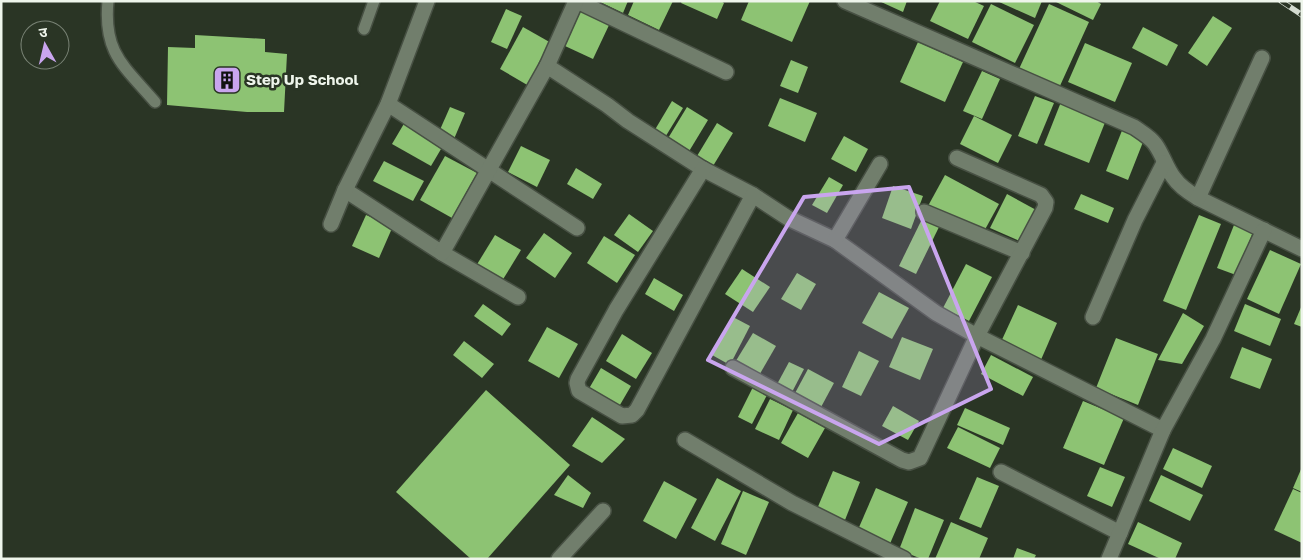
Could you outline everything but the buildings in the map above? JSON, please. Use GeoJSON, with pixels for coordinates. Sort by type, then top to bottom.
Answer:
{"type":"FeatureCollection","features":[{"type":"Feature","properties":{"kind":"street"},"geometry":{"type":"LineString","coordinates":[[331,224],[345,190],[388,104],[427,1]]}},
{"type":"Feature","properties":{"kind":"street"},"geometry":{"type":"LineString","coordinates":[[442,253],[547,66],[576,1],[726,72]]}},
{"type":"Feature","properties":{"kind":"street"},"geometry":{"type":"LineString","coordinates":[[845,1],[1134,127],[1155,145],[1175,180],[1198,198],[1302,249]]}},
{"type":"Feature","properties":{"kind":"street"},"geometry":{"type":"LineString","coordinates":[[1198,198],[1262,58]]}},
{"type":"Feature","properties":{"kind":"street"},"geometry":{"type":"LineString","coordinates":[[547,66],[703,170],[753,195],[788,218],[835,240],[936,313],[1163,430]]}},
{"type":"Feature","properties":{"kind":"street"},"geometry":{"type":"LineString","coordinates":[[388,104],[577,228]]}},
{"type":"Feature","properties":{"kind":"street"},"geometry":{"type":"LineString","coordinates":[[733,368],[902,460],[909,462],[920,458],[978,336],[1046,208],[1046,202],[1041,195],[957,158]]}},
{"type":"Feature","properties":{"kind":"street"},"geometry":{"type":"LineString","coordinates":[[1092,317],[1135,220],[1164,163]]}},
{"type":"Feature","properties":{"kind":"street"},"geometry":{"type":"LineString","coordinates":[[835,240],[880,164]]}},
{"type":"Feature","properties":{"kind":"street"},"geometry":{"type":"LineString","coordinates":[[703,170],[616,310],[578,379],[579,391],[622,416],[632,415],[637,410],[753,195]]}},
{"type":"Feature","properties":{"kind":"street"},"geometry":{"type":"LineString","coordinates":[[345,190],[442,253],[518,297]]}},
{"type":"Feature","properties":{"kind":"street"},"geometry":{"type":"LineString","coordinates":[[924,212],[1022,252]]}},
{"type":"Feature","properties":{"kind":"street"},"geometry":{"type":"LineString","coordinates":[[1109,559],[1163,430],[1213,339],[1264,230]]}},
{"type":"Feature","properties":{"kind":"street"},"geometry":{"type":"LineString","coordinates":[[685,440],[792,503],[904,559]]}},
{"type":"Feature","properties":{"kind":"street"},"geometry":{"type":"LineString","coordinates":[[1001,472],[1120,533]]}},
{"type":"Feature","properties":{"kind":"street"},"geometry":{"type":"LineString","coordinates":[[559,559],[603,511]]}},
{"type":"Feature","properties":{"kind":"lane"},"geometry":{"type":"LineString","coordinates":[[108,1],[106,18],[110,40],[116,57],[155,102]]}},
{"type":"Feature","properties":{"kind":"lane"},"geometry":{"type":"LineString","coordinates":[[364,29],[374,1]]}},
{"type":"Feature","properties":{"kind":"highlighted area"},"geometry":{"type":"Polygon","coordinates":[[[909,187],[991,389],[879,444],[708,360],[804,197],[909,187]]]}},
{"type":"Feature","properties":{"kind":"railway"},"geometry":{"type":"LineString","coordinates":[[1281,1],[1302,15]]}},
{"type":"Feature","properties":{"kind":"place","name":"Step Up School"},"geometry":{"type":"Point","coordinates":[227,80]}}]}
